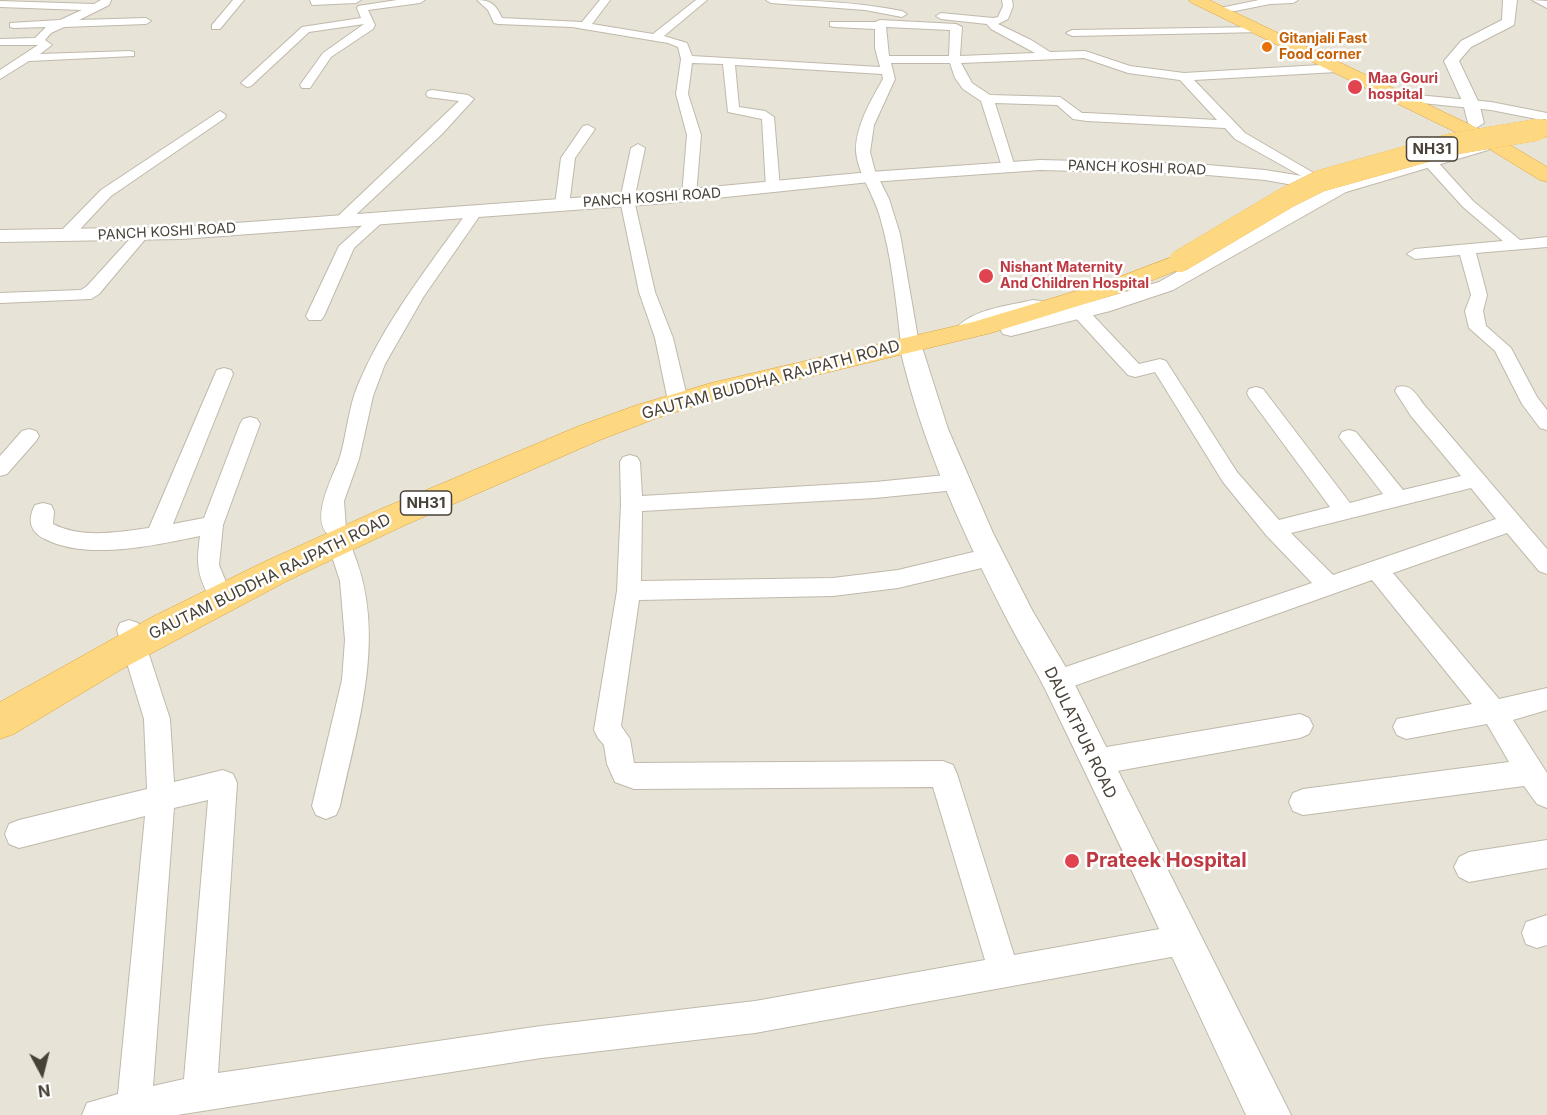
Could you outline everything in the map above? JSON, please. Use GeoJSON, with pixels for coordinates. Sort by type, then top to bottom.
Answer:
{"type":"FeatureCollection","features":[{"type":"Feature","properties":{"kind":"highway"},"geometry":{"type":"LineString","coordinates":[[1197,0],[1396,97],[1415,105],[1434,109],[1473,127],[1498,135],[1543,170]]}},
{"type":"Feature","properties":{"kind":"highway","name":"NH31"},"geometry":{"type":"LineString","coordinates":[[964,332],[1141,280],[1180,261],[1286,198],[1320,181],[1452,144],[1547,128]]}},
{"type":"Feature","properties":{"kind":"highway","name":"GAUTAM BUDDHA RAJPATH ROAD"},"geometry":{"type":"LineString","coordinates":[[0,722],[131,636],[336,535],[676,397],[964,332]]}},
{"type":"Feature","properties":{"kind":"highway","name":"NH31"},"geometry":{"type":"LineString","coordinates":[[0,703],[131,636],[216,587],[336,535]]}},
{"type":"Feature","properties":{"kind":"street"},"geometry":{"type":"LineString","coordinates":[[38,41],[47,31],[106,0]]}},
{"type":"Feature","properties":{"kind":"street"},"geometry":{"type":"LineString","coordinates":[[216,27],[239,0]]}},
{"type":"Feature","properties":{"kind":"street"},"geometry":{"type":"LineString","coordinates":[[315,0],[316,3],[356,0]]}},
{"type":"Feature","properties":{"kind":"street"},"geometry":{"type":"LineString","coordinates":[[306,85],[327,56],[369,27],[363,8],[420,0]]}},
{"type":"Feature","properties":{"kind":"street"},"geometry":{"type":"LineString","coordinates":[[482,0],[493,9],[498,21],[585,26],[681,43],[687,59],[682,94],[694,135],[688,195]]}},
{"type":"Feature","properties":{"kind":"street"},"geometry":{"type":"LineString","coordinates":[[585,26],[605,0]]}},
{"type":"Feature","properties":{"kind":"street"},"geometry":{"type":"LineString","coordinates":[[656,37],[702,0]]}},
{"type":"Feature","properties":{"kind":"street"},"geometry":{"type":"LineString","coordinates":[[771,0],[865,7],[881,20],[956,27],[953,53],[958,74],[972,92],[987,99],[1060,101],[1078,116],[1087,117],[1226,124]]}},
{"type":"Feature","properties":{"kind":"street"},"geometry":{"type":"LineString","coordinates":[[992,22],[1003,19],[1008,6],[1007,0]]}},
{"type":"Feature","properties":{"kind":"street"},"geometry":{"type":"LineString","coordinates":[[1220,11],[1293,0]]}},
{"type":"Feature","properties":{"kind":"street"},"geometry":{"type":"LineString","coordinates":[[1537,0],[1547,5]]}},
{"type":"Feature","properties":{"kind":"street"},"geometry":{"type":"LineString","coordinates":[[1473,127],[1471,103],[1451,61],[1466,44],[1509,22],[1506,1]]}},
{"type":"Feature","properties":{"kind":"street"},"geometry":{"type":"LineString","coordinates":[[0,4],[95,7]]}},
{"type":"Feature","properties":{"kind":"street"},"geometry":{"type":"LineString","coordinates":[[247,83],[306,29],[367,20]]}},
{"type":"Feature","properties":{"kind":"street"},"geometry":{"type":"LineString","coordinates":[[881,20],[884,60],[889,79],[874,104],[863,150],[870,177],[881,197],[896,251],[895,347]]}},
{"type":"Feature","properties":{"kind":"street"},"geometry":{"type":"LineString","coordinates":[[834,24],[881,20],[987,20],[1048,56]]}},
{"type":"Feature","properties":{"kind":"street"},"geometry":{"type":"LineString","coordinates":[[14,25],[146,21]]}},
{"type":"Feature","properties":{"kind":"street"},"geometry":{"type":"LineString","coordinates":[[1072,33],[1259,30]]}},
{"type":"Feature","properties":{"kind":"street"},"geometry":{"type":"LineString","coordinates":[[0,42],[38,41],[46,45],[3,72]]}},
{"type":"Feature","properties":{"kind":"street"},"geometry":{"type":"LineString","coordinates":[[687,59],[884,60],[953,53],[1048,56],[1088,54],[1128,69],[1184,77],[1337,68]]}},
{"type":"Feature","properties":{"kind":"street"},"geometry":{"type":"LineString","coordinates":[[27,58],[130,54]]}},
{"type":"Feature","properties":{"kind":"street"},"geometry":{"type":"LineString","coordinates":[[729,61],[733,109],[740,112],[763,114],[768,117],[773,188]]}},
{"type":"Feature","properties":{"kind":"street"},"geometry":{"type":"LineString","coordinates":[[964,332],[984,318],[1100,287],[1150,269],[1308,179],[1250,144],[1226,124],[1184,77]]}},
{"type":"Feature","properties":{"kind":"street"},"geometry":{"type":"LineString","coordinates":[[341,221],[468,99],[432,94]]}},
{"type":"Feature","properties":{"kind":"street"},"geometry":{"type":"LineString","coordinates":[[1396,97],[1471,103],[1547,119]]}},
{"type":"Feature","properties":{"kind":"street"},"geometry":{"type":"LineString","coordinates":[[987,99],[1008,167]]}},
{"type":"Feature","properties":{"kind":"street"},"geometry":{"type":"LineString","coordinates":[[64,237],[106,193],[220,115]]}},
{"type":"Feature","properties":{"kind":"street","name":"PANCH KOSHI ROAD"},"geometry":{"type":"LineString","coordinates":[[0,236],[64,237],[142,234],[341,221],[627,200],[773,188],[870,177],[1040,165],[1196,169],[1308,179],[1340,188],[1430,162],[1498,135],[1547,119]]}},
{"type":"Feature","properties":{"kind":"street","name":"PANCH KOSHI ROAD"},"geometry":{"type":"LineString","coordinates":[[1308,179],[1473,127]]}},
{"type":"Feature","properties":{"kind":"street"},"geometry":{"type":"LineString","coordinates":[[562,205],[568,158],[588,129]]}},
{"type":"Feature","properties":{"kind":"street","name":"PANCH KOSHI ROAD"},"geometry":{"type":"LineString","coordinates":[[1498,135],[1547,135]]}},
{"type":"Feature","properties":{"kind":"street"},"geometry":{"type":"LineString","coordinates":[[638,148],[627,200],[647,292],[664,338],[676,397]]}},
{"type":"Feature","properties":{"kind":"street"},"geometry":{"type":"LineString","coordinates":[[1430,162],[1468,204],[1517,245]]}},
{"type":"Feature","properties":{"kind":"street"},"geometry":{"type":"LineString","coordinates":[[964,332],[997,333],[1166,286],[1340,188]]}},
{"type":"Feature","properties":{"kind":"street"},"geometry":{"type":"LineString","coordinates":[[326,806],[355,680],[356,650],[352,581],[336,535],[331,513],[332,500],[349,459],[366,388],[397,327],[475,211]]}},
{"type":"Feature","properties":{"kind":"street"},"geometry":{"type":"LineString","coordinates":[[315,316],[347,246],[379,218]]}},
{"type":"Feature","properties":{"kind":"street"},"geometry":{"type":"LineString","coordinates":[[0,298],[85,295],[93,290],[142,234]]}},
{"type":"Feature","properties":{"kind":"street"},"geometry":{"type":"LineString","coordinates":[[1415,254],[1547,242]]}},
{"type":"Feature","properties":{"kind":"street"},"geometry":{"type":"LineString","coordinates":[[1467,249],[1479,295],[1474,311],[1478,328],[1502,348],[1528,400],[1547,423]]}},
{"type":"Feature","properties":{"kind":"street"},"geometry":{"type":"LineString","coordinates":[[1079,311],[1135,371],[1160,365],[1230,477],[1274,529],[1329,586]]}},
{"type":"Feature","properties":{"kind":"street","name":"DAULATPUR ROAD"},"geometry":{"type":"LineString","coordinates":[[895,347],[920,387],[956,482],[990,557],[1022,622],[1057,681],[1269,1115]]}},
{"type":"Feature","properties":{"kind":"street"},"geometry":{"type":"LineString","coordinates":[[157,536],[224,374]]}},
{"type":"Feature","properties":{"kind":"street"},"geometry":{"type":"LineString","coordinates":[[1404,391],[1510,523],[1537,539],[1547,565]]}},
{"type":"Feature","properties":{"kind":"street"},"geometry":{"type":"LineString","coordinates":[[1256,393],[1345,512]]}},
{"type":"Feature","properties":{"kind":"street"},"geometry":{"type":"LineString","coordinates":[[216,587],[208,565],[212,525],[250,424]]}},
{"type":"Feature","properties":{"kind":"street"},"geometry":{"type":"LineString","coordinates":[[0,469],[29,436]]}},
{"type":"Feature","properties":{"kind":"street"},"geometry":{"type":"LineString","coordinates":[[1349,437],[1398,498]]}},
{"type":"Feature","properties":{"kind":"street"},"geometry":{"type":"LineString","coordinates":[[630,462],[632,504],[629,591],[607,730],[617,740],[620,764],[625,773],[634,776],[943,774],[1004,972]]}},
{"type":"Feature","properties":{"kind":"street"},"geometry":{"type":"LineString","coordinates":[[1274,529],[1475,480]]}},
{"type":"Feature","properties":{"kind":"street"},"geometry":{"type":"LineString","coordinates":[[632,504],[875,490],[956,482]]}},
{"type":"Feature","properties":{"kind":"street"},"geometry":{"type":"LineString","coordinates":[[43,512],[42,528],[51,535],[72,539],[114,540],[157,536],[212,525]]}},
{"type":"Feature","properties":{"kind":"street"},"geometry":{"type":"LineString","coordinates":[[1057,681],[1510,523]]}},
{"type":"Feature","properties":{"kind":"street"},"geometry":{"type":"LineString","coordinates":[[629,591],[833,587],[898,579],[990,557]]}},
{"type":"Feature","properties":{"kind":"street"},"geometry":{"type":"LineString","coordinates":[[1377,570],[1493,711],[1530,772],[1547,795]]}},
{"type":"Feature","properties":{"kind":"street"},"geometry":{"type":"LineString","coordinates":[[131,636],[157,719],[161,799],[134,1108]]}},
{"type":"Feature","properties":{"kind":"street"},"geometry":{"type":"LineString","coordinates":[[1406,727],[1547,699]]}},
{"type":"Feature","properties":{"kind":"street"},"geometry":{"type":"LineString","coordinates":[[1095,762],[1300,726]]}},
{"type":"Feature","properties":{"kind":"street"},"geometry":{"type":"LineString","coordinates":[[1304,802],[1530,772]]}},
{"type":"Feature","properties":{"kind":"street"},"geometry":{"type":"LineString","coordinates":[[19,834],[223,783],[200,1093]]}},
{"type":"Feature","properties":{"kind":"street"},"geometry":{"type":"LineString","coordinates":[[1469,867],[1547,854]]}},
{"type":"Feature","properties":{"kind":"street"},"geometry":{"type":"LineString","coordinates":[[99,1115],[200,1093],[541,1042],[755,1017],[1182,940]]}},
{"type":"Feature","properties":{"kind":"shaded area"},"geometry":{"type":"Polygon","coordinates":[[[0,0],[1547,0],[1547,1115],[0,1115],[0,0]]]}},
{"type":"Feature","properties":{"kind":"place","name":"Gitanjali Fast Food corner"},"geometry":{"type":"Point","coordinates":[1267,47]}},
{"type":"Feature","properties":{"kind":"place","name":"Maa Gouri hospital"},"geometry":{"type":"Point","coordinates":[1355,87]}},
{"type":"Feature","properties":{"kind":"place","name":"Nishant Maternity And Children Hospital"},"geometry":{"type":"Point","coordinates":[986,276]}},
{"type":"Feature","properties":{"kind":"place","name":"Prateek Hospital"},"geometry":{"type":"Point","coordinates":[1072,861]}}]}
